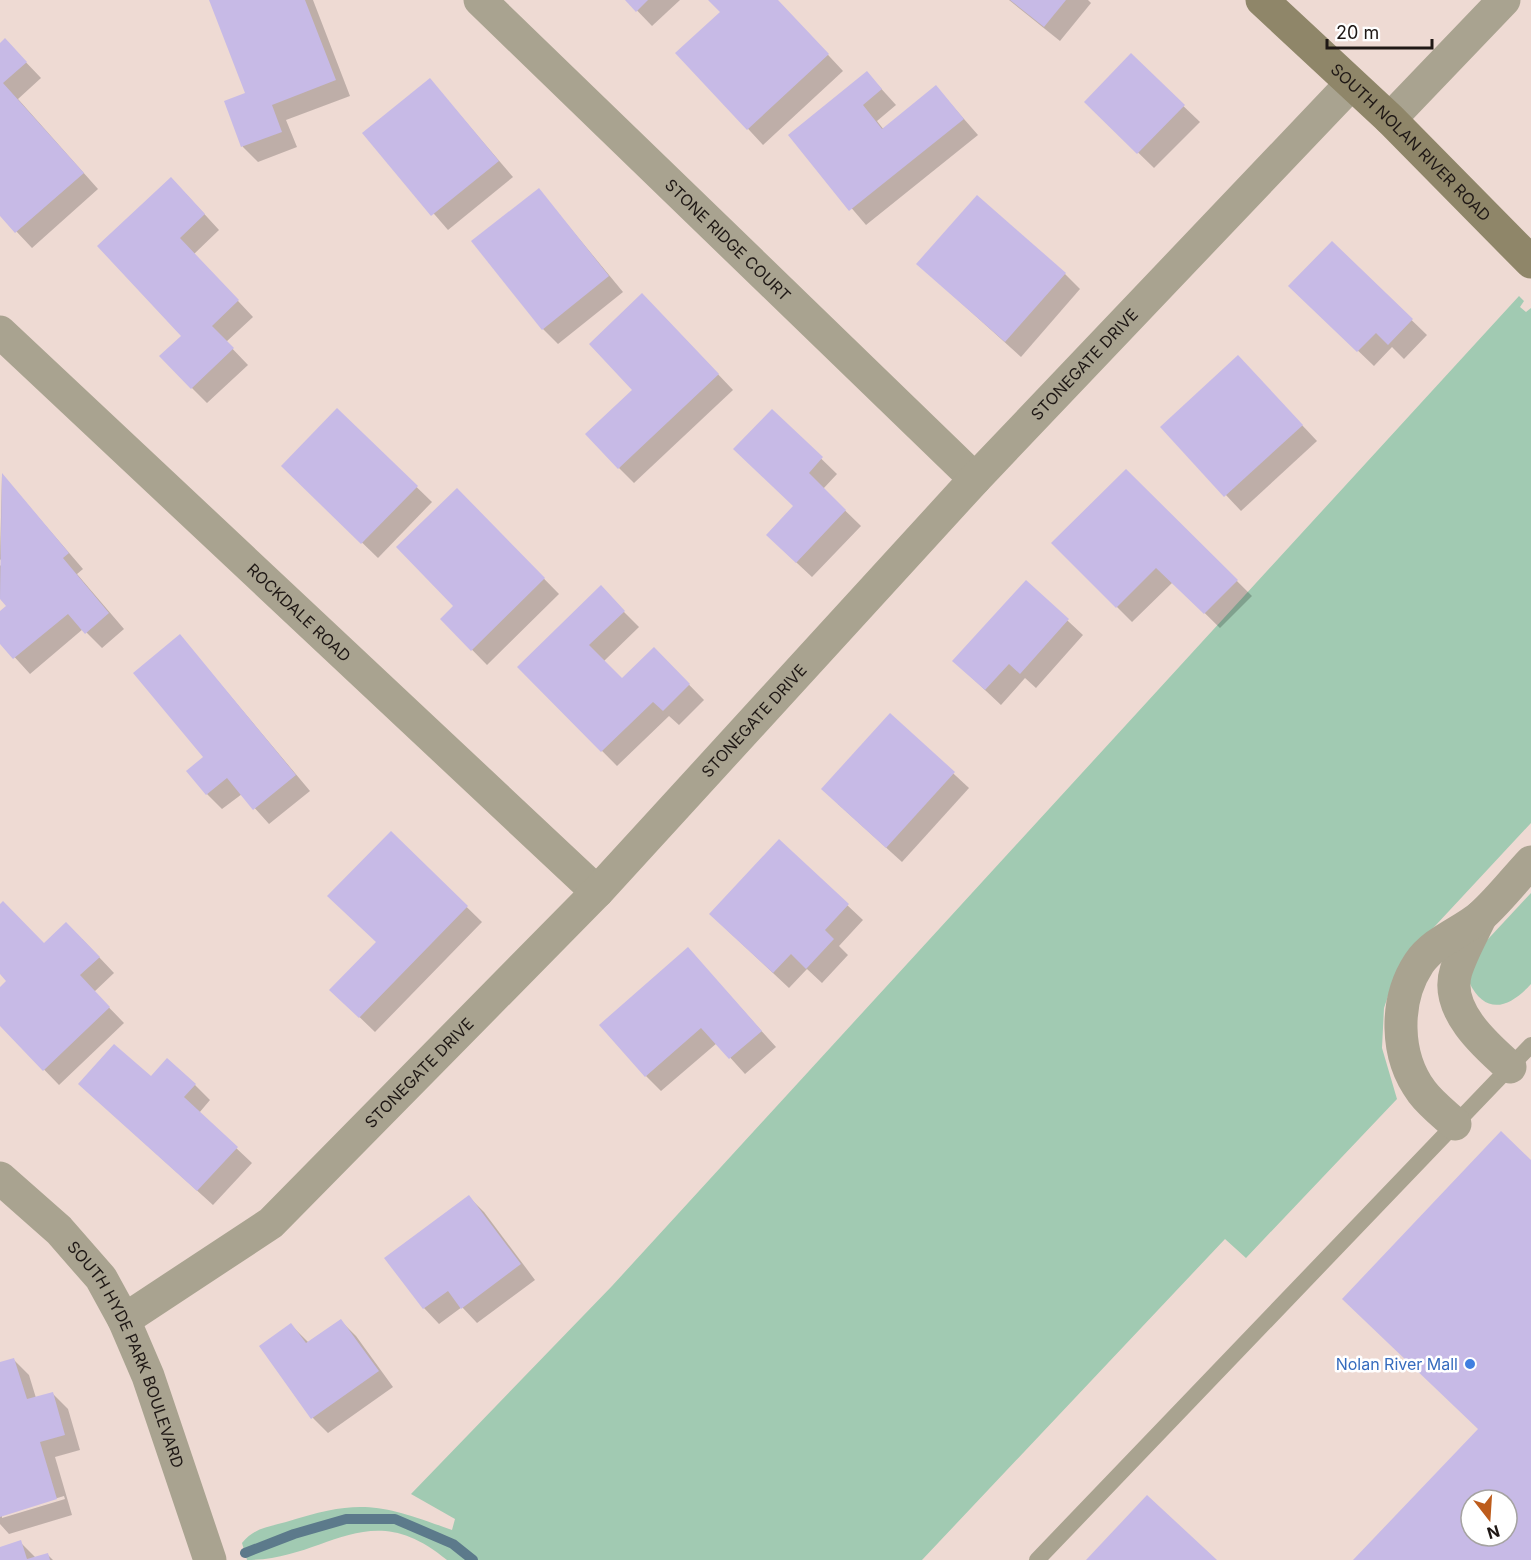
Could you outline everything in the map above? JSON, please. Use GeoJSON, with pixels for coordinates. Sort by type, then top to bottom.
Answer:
{"type":"FeatureCollection","features":[{"type":"Feature","properties":{"kind":"main road","name":"SOUTH NOLAN RIVER ROAD"},"geometry":{"type":"LineString","coordinates":[[1262,0],[1390,119],[1531,262]]}},
{"type":"Feature","properties":{"kind":"street","name":"STONE RIDGE COURT"},"geometry":{"type":"LineString","coordinates":[[480,0],[975,479]]}},
{"type":"Feature","properties":{"kind":"street"},"geometry":{"type":"LineString","coordinates":[[1390,119],[1504,0]]}},
{"type":"Feature","properties":{"kind":"street","name":"STONEGATE DRIVE"},"geometry":{"type":"LineString","coordinates":[[124,1320],[270,1223],[597,892],[975,479],[1351,84]]}},
{"type":"Feature","properties":{"kind":"street","name":"ROCKDALE ROAD"},"geometry":{"type":"LineString","coordinates":[[0,332],[597,892]]}},
{"type":"Feature","properties":{"kind":"street"},"geometry":{"type":"LineString","coordinates":[[1455,1124],[1422,1093],[1407,1067],[1401,1032],[1402,1004],[1420,962],[1442,942],[1481,916],[1531,862]]}},
{"type":"Feature","properties":{"kind":"street"},"geometry":{"type":"LineString","coordinates":[[1481,916],[1455,973],[1456,995],[1466,1023],[1483,1044],[1521,1056]]}},
{"type":"Feature","properties":{"kind":"street","name":"SOUTH HYDE PARK BOULEVARD"},"geometry":{"type":"LineString","coordinates":[[0,1178],[66,1238],[100,1278],[124,1320],[148,1376],[210,1560]]}},
{"type":"Feature","properties":{"kind":"lane"},"geometry":{"type":"LineString","coordinates":[[1037,1560],[1521,1056]]}},
{"type":"Feature","properties":{"kind":"green space"},"geometry":{"type":"Polygon","coordinates":[[[1519,296],[1524,301],[1520,307],[1526,312],[1531,308],[1531,823],[1409,954],[1391,987],[1384,1008],[1382,1048],[1397,1099],[1246,1258],[1225,1239],[922,1560],[447,1560],[419,1541],[394,1532],[370,1531],[347,1535],[301,1551],[247,1560],[242,1543],[256,1531],[333,1509],[370,1507],[388,1510],[407,1514],[452,1530],[455,1519],[411,1494],[612,1286],[1519,296]]]}},
{"type":"Feature","properties":{"kind":"green space"},"geometry":{"type":"Polygon","coordinates":[[[1531,893],[1531,984],[1507,1003],[1491,1004],[1476,993],[1469,982],[1476,952],[1531,893]]]}},
{"type":"Feature","properties":{"kind":"building"},"geometry":{"type":"Polygon","coordinates":[[[209,0],[305,0],[336,80],[272,105],[282,132],[241,147],[224,101],[245,93],[209,0]]]}},
{"type":"Feature","properties":{"kind":"building"},"geometry":{"type":"Polygon","coordinates":[[[625,0],[648,0],[636,12],[625,0]]]}},
{"type":"Feature","properties":{"kind":"building"},"geometry":{"type":"Polygon","coordinates":[[[708,0],[778,0],[829,54],[747,130],[675,53],[720,12],[708,0]]]}},
{"type":"Feature","properties":{"kind":"building"},"geometry":{"type":"Polygon","coordinates":[[[1010,0],[1066,0],[1044,27],[1010,0]]]}},
{"type":"Feature","properties":{"kind":"building"},"geometry":{"type":"Polygon","coordinates":[[[5,38],[27,62],[3,83],[84,173],[15,233],[0,216],[0,43],[5,38]]]}},
{"type":"Feature","properties":{"kind":"building"},"geometry":{"type":"Polygon","coordinates":[[[1131,53],[1185,105],[1137,154],[1084,102],[1131,53]]]}},
{"type":"Feature","properties":{"kind":"building"},"geometry":{"type":"Polygon","coordinates":[[[867,71],[882,89],[863,105],[882,129],[936,85],[964,119],[849,211],[788,135],[867,71]]]}},
{"type":"Feature","properties":{"kind":"building"},"geometry":{"type":"Polygon","coordinates":[[[430,78],[499,161],[431,216],[362,133],[430,78]]]}},
{"type":"Feature","properties":{"kind":"building"},"geometry":{"type":"Polygon","coordinates":[[[171,177],[205,214],[180,238],[239,300],[212,326],[234,348],[191,389],[159,356],[181,336],[97,246],[171,177]]]}},
{"type":"Feature","properties":{"kind":"building"},"geometry":{"type":"Polygon","coordinates":[[[539,188],[609,276],[542,330],[471,241],[539,188]]]}},
{"type":"Feature","properties":{"kind":"building"},"geometry":{"type":"Polygon","coordinates":[[[977,195],[1066,273],[1005,342],[916,264],[977,195]]]}},
{"type":"Feature","properties":{"kind":"building"},"geometry":{"type":"Polygon","coordinates":[[[1332,241],[1413,319],[1388,345],[1376,333],[1357,352],[1288,286],[1332,241]]]}},
{"type":"Feature","properties":{"kind":"building"},"geometry":{"type":"Polygon","coordinates":[[[642,293],[719,374],[618,469],[585,434],[632,390],[589,344],[642,293]]]}},
{"type":"Feature","properties":{"kind":"building"},"geometry":{"type":"Polygon","coordinates":[[[1238,355],[1303,425],[1224,497],[1160,427],[1238,355]]]}},
{"type":"Feature","properties":{"kind":"building"},"geometry":{"type":"Polygon","coordinates":[[[337,408],[418,486],[361,544],[281,466],[337,408]]]}},
{"type":"Feature","properties":{"kind":"building"},"geometry":{"type":"Polygon","coordinates":[[[772,409],[823,457],[809,473],[846,510],[796,563],[766,535],[793,506],[733,449],[772,409]]]}},
{"type":"Feature","properties":{"kind":"building"},"geometry":{"type":"Polygon","coordinates":[[[1126,469],[1238,580],[1204,614],[1156,568],[1116,608],[1051,543],[1126,469]]]}},
{"type":"Feature","properties":{"kind":"building"},"geometry":{"type":"Polygon","coordinates":[[[2,473],[69,553],[63,558],[109,613],[85,634],[68,614],[13,659],[0,644],[0,611],[6,606],[0,599],[2,473]]]}},
{"type":"Feature","properties":{"kind":"building"},"geometry":{"type":"Polygon","coordinates":[[[457,488],[545,578],[471,651],[440,619],[453,606],[396,547],[457,488]]]}},
{"type":"Feature","properties":{"kind":"building"},"geometry":{"type":"Polygon","coordinates":[[[1026,580],[1069,619],[1020,674],[1009,664],[985,690],[952,661],[1026,580]]]}},
{"type":"Feature","properties":{"kind":"building"},"geometry":{"type":"Polygon","coordinates":[[[601,585],[625,611],[589,645],[622,678],[654,647],[690,684],[663,711],[653,702],[601,752],[517,667],[601,585]]]}},
{"type":"Feature","properties":{"kind":"building"},"geometry":{"type":"Polygon","coordinates":[[[180,634],[296,775],[253,810],[227,778],[206,795],[186,771],[203,757],[133,673],[180,634]]]}},
{"type":"Feature","properties":{"kind":"building"},"geometry":{"type":"Polygon","coordinates":[[[890,713],[955,772],[886,848],[821,789],[890,713]]]}},
{"type":"Feature","properties":{"kind":"building"},"geometry":{"type":"Polygon","coordinates":[[[391,831],[468,906],[359,1018],[329,990],[376,942],[327,896],[391,831]]]}},
{"type":"Feature","properties":{"kind":"building"},"geometry":{"type":"Polygon","coordinates":[[[779,839],[849,904],[825,930],[834,939],[806,969],[791,954],[773,973],[709,914],[779,839]]]}},
{"type":"Feature","properties":{"kind":"building"},"geometry":{"type":"Polygon","coordinates":[[[3,901],[44,943],[66,922],[100,957],[80,975],[110,1007],[43,1071],[0,1026],[0,987],[6,981],[0,974],[0,904],[3,901]]]}},
{"type":"Feature","properties":{"kind":"building"},"geometry":{"type":"Polygon","coordinates":[[[688,947],[762,1031],[729,1059],[701,1028],[645,1077],[599,1025],[688,947]]]}},
{"type":"Feature","properties":{"kind":"building"},"geometry":{"type":"Polygon","coordinates":[[[114,1044],[151,1076],[167,1058],[196,1084],[184,1097],[238,1147],[197,1191],[78,1084],[114,1044]]]}},
{"type":"Feature","properties":{"kind":"building","name":"Nolan River Mall"},"geometry":{"type":"Polygon","coordinates":[[[1501,1131],[1531,1160],[1531,1560],[1353,1560],[1478,1429],[1342,1299],[1501,1131]]]}},
{"type":"Feature","properties":{"kind":"building"},"geometry":{"type":"Polygon","coordinates":[[[469,1195],[521,1264],[461,1309],[448,1291],[423,1309],[384,1258],[469,1195]]]}},
{"type":"Feature","properties":{"kind":"building"},"geometry":{"type":"Polygon","coordinates":[[[341,1319],[379,1371],[311,1419],[259,1346],[291,1323],[306,1343],[341,1319]]]}},
{"type":"Feature","properties":{"kind":"building"},"geometry":{"type":"Polygon","coordinates":[[[14,1358],[27,1399],[53,1392],[65,1435],[40,1442],[57,1499],[0,1517],[0,1362],[14,1358]]]}},
{"type":"Feature","properties":{"kind":"building"},"geometry":{"type":"Polygon","coordinates":[[[1147,1495],[1217,1560],[1086,1560],[1147,1495]]]}},
{"type":"Feature","properties":{"kind":"building"},"geometry":{"type":"Polygon","coordinates":[[[21,1540],[27,1559],[48,1553],[50,1560],[0,1560],[0,1547],[21,1540]]]}},
{"type":"Feature","properties":{"kind":"waterway"},"geometry":{"type":"LineString","coordinates":[[245,1553],[294,1534],[346,1519],[395,1519],[453,1544],[473,1560]]}},
{"type":"Feature","properties":{"kind":"place","name":"Nolan River Mall"},"geometry":{"type":"Point","coordinates":[1470,1364]}}]}
